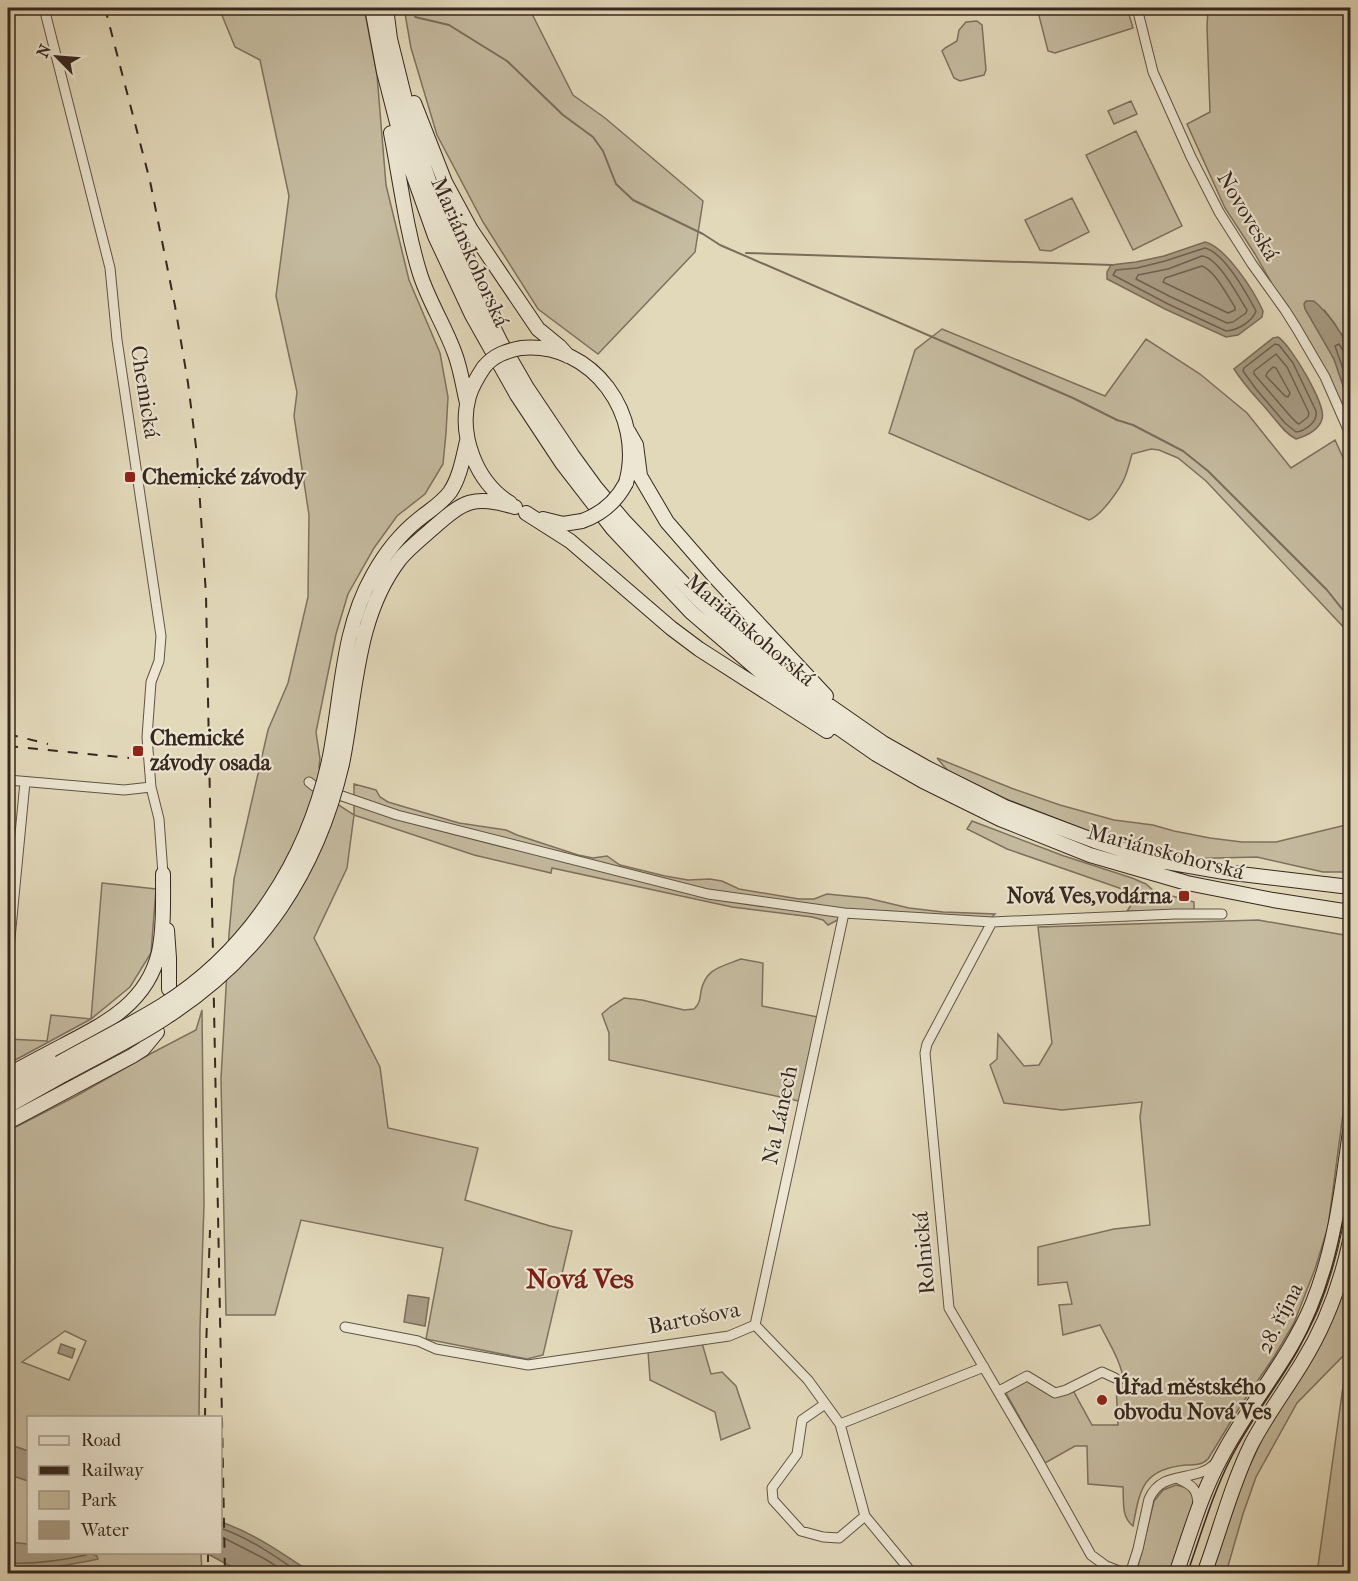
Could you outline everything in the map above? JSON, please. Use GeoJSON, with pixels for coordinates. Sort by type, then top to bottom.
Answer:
{"type":"FeatureCollection","features":[{"type":"Feature","properties":{"kind":"main road","name":"Mariánskohorská"},"geometry":{"type":"LineString","coordinates":[[372,8],[384,72],[403,146],[435,236],[472,315],[517,395],[562,464],[613,530],[691,612],[770,680],[879,749],[927,768],[1005,807],[1049,825],[1131,853],[1179,865],[1350,887]]}},
{"type":"Feature","properties":{"kind":"main road","name":"Mariánskohorská"},"geometry":{"type":"LineString","coordinates":[[386,8],[390,39],[416,144],[448,236],[501,343],[527,388],[572,455],[624,522],[700,602],[778,670],[879,749],[923,781],[974,807],[1090,855],[1187,883],[1349,912]]}},
{"type":"Feature","properties":{"kind":"main road"},"geometry":{"type":"LineString","coordinates":[[390,39],[445,182],[471,230],[538,329],[568,356]]}},
{"type":"Feature","properties":{"kind":"main road"},"geometry":{"type":"LineString","coordinates":[[335,762],[337,721],[346,655],[353,622],[364,592],[380,563],[401,536],[419,518],[442,501],[450,491],[459,475],[467,441],[467,403],[460,369],[427,293],[413,244],[387,113],[384,72]]}},
{"type":"Feature","properties":{"kind":"main road"},"geometry":{"type":"LineString","coordinates":[[467,403],[473,385],[484,367],[502,353],[521,348],[543,348],[568,356],[585,366],[604,384],[618,403],[628,431],[636,445],[640,476],[667,522],[820,690],[842,709],[874,731],[879,749],[843,741],[699,649],[662,622],[570,541],[503,499],[490,486],[476,463],[467,441]]}},
{"type":"Feature","properties":{"kind":"main road"},"geometry":{"type":"LineString","coordinates":[[8,1106],[163,1005],[213,966],[236,944],[273,896],[297,854],[335,762],[371,613],[390,573],[400,558],[449,515],[475,500],[496,501],[563,524],[591,518],[605,510],[617,498],[626,483],[631,462],[628,431]]}},
{"type":"Feature","properties":{"kind":"main road"},"geometry":{"type":"LineString","coordinates":[[163,874],[169,989]]}},
{"type":"Feature","properties":{"kind":"main road"},"geometry":{"type":"LineString","coordinates":[[8,1075],[94,1029],[119,1013],[134,999],[144,985],[158,953],[162,926],[163,874]]}},
{"type":"Feature","properties":{"kind":"main road"},"geometry":{"type":"LineString","coordinates":[[8,1122],[132,1056],[143,1049],[157,1032]]}},
{"type":"Feature","properties":{"kind":"main road"},"geometry":{"type":"LineString","coordinates":[[8,1091],[62,1069]]}},
{"type":"Feature","properties":{"kind":"main road","name":"28. října"},"geometry":{"type":"LineString","coordinates":[[1176,1574],[1221,1456],[1288,1352],[1316,1296],[1336,1225],[1350,1131]]}},
{"type":"Feature","properties":{"kind":"main road","name":"28. října"},"geometry":{"type":"LineString","coordinates":[[1206,1571],[1245,1458],[1320,1330],[1339,1282],[1350,1241]]}},
{"type":"Feature","properties":{"kind":"street","name":"Chemická"},"geometry":{"type":"LineString","coordinates":[[44,8],[110,268],[117,340],[161,636],[159,661],[152,682],[147,737],[151,787],[159,819],[163,874]]}},
{"type":"Feature","properties":{"kind":"street","name":"Novoveská"},"geometry":{"type":"LineString","coordinates":[[1137,8],[1153,72],[1218,212],[1297,329],[1325,377],[1350,434]]}},
{"type":"Feature","properties":{"kind":"street"},"geometry":{"type":"LineString","coordinates":[[8,780],[124,790],[151,787]]}},
{"type":"Feature","properties":{"kind":"street"},"geometry":{"type":"LineString","coordinates":[[8,959],[26,782]]}},
{"type":"Feature","properties":{"kind":"street"},"geometry":{"type":"LineString","coordinates":[[342,796],[397,815],[708,894],[844,914],[992,922],[1222,914]]}},
{"type":"Feature","properties":{"kind":"street","name":"Na Lánech"},"geometry":{"type":"LineString","coordinates":[[755,1325],[844,914]]}},
{"type":"Feature","properties":{"kind":"street","name":"Rolnická"},"geometry":{"type":"LineString","coordinates":[[992,922],[927,1044],[925,1053],[949,1308],[999,1391],[1091,1555],[1106,1566],[1129,1574]]}},
{"type":"Feature","properties":{"kind":"street","name":"Bartošova"},"geometry":{"type":"LineString","coordinates":[[345,1327],[418,1341],[436,1349],[528,1365],[729,1336],[755,1325],[808,1380],[840,1424],[865,1516],[913,1574]]}},
{"type":"Feature","properties":{"kind":"street"},"geometry":{"type":"LineString","coordinates":[[840,1424],[984,1367]]}},
{"type":"Feature","properties":{"kind":"street"},"geometry":{"type":"LineString","coordinates":[[999,1391],[1027,1376],[1055,1393],[1102,1372],[1114,1378]]}},
{"type":"Feature","properties":{"kind":"street"},"geometry":{"type":"LineString","coordinates":[[825,1404],[802,1420],[796,1454],[772,1488],[773,1500],[801,1531],[823,1537],[839,1538],[865,1516]]}},
{"type":"Feature","properties":{"kind":"street"},"geometry":{"type":"LineString","coordinates":[[1129,1574],[1138,1550],[1150,1495],[1155,1488],[1163,1482],[1203,1472],[1221,1456]]}},
{"type":"Feature","properties":{"kind":"street"},"geometry":{"type":"LineString","coordinates":[[1177,1478],[1194,1489],[1199,1510]]}},
{"type":"Feature","properties":{"kind":"green space"},"geometry":{"type":"Polygon","coordinates":[[[219,8],[364,8],[377,75],[386,185],[409,280],[440,353],[448,397],[443,464],[425,494],[397,516],[374,548],[348,594],[336,634],[316,732],[319,767],[326,797],[354,815],[347,868],[314,938],[380,1067],[388,1128],[478,1148],[465,1200],[572,1231],[543,1355],[527,1359],[426,1339],[443,1248],[301,1220],[275,1315],[226,1315],[221,1079],[234,879],[268,730],[288,683],[308,597],[309,515],[294,416],[297,392],[276,296],[289,196],[260,60],[235,47],[219,8]]]}},
{"type":"Feature","properties":{"kind":"green space"},"geometry":{"type":"Polygon","coordinates":[[[404,8],[529,8],[573,95],[605,118],[703,201],[695,252],[598,354],[538,309],[483,222],[437,135],[411,48],[404,8]]]}},
{"type":"Feature","properties":{"kind":"green space"},"geometry":{"type":"Polygon","coordinates":[[[1037,8],[1072,10],[1127,8],[1133,28],[1055,53],[1048,51],[1037,8]]]}},
{"type":"Feature","properties":{"kind":"green space"},"geometry":{"type":"Polygon","coordinates":[[[1208,8],[1350,8],[1350,353],[1335,324],[1325,311],[1328,347],[1350,402],[1350,432],[1326,379],[1255,254],[1225,208],[1187,124],[1210,112],[1208,8]]]}},
{"type":"Feature","properties":{"kind":"green space"},"geometry":{"type":"Polygon","coordinates":[[[977,21],[982,25],[986,70],[984,75],[960,81],[954,78],[942,51],[957,41],[959,30],[966,22],[977,21]]]}},
{"type":"Feature","properties":{"kind":"green space"},"geometry":{"type":"Polygon","coordinates":[[[1131,101],[1137,114],[1114,124],[1108,111],[1131,101]]]}},
{"type":"Feature","properties":{"kind":"green space"},"geometry":{"type":"Polygon","coordinates":[[[1136,131],[1182,226],[1133,250],[1086,155],[1136,131]]]}},
{"type":"Feature","properties":{"kind":"green space"},"geometry":{"type":"Polygon","coordinates":[[[1072,198],[1089,232],[1051,251],[1040,250],[1025,220],[1072,198]]]}},
{"type":"Feature","properties":{"kind":"green space"},"geometry":{"type":"Polygon","coordinates":[[[942,329],[1105,396],[1146,339],[1200,374],[1247,413],[1291,468],[1335,440],[1350,473],[1350,634],[1206,481],[1178,458],[1151,449],[1132,454],[1125,477],[1110,502],[1089,520],[889,433],[915,350],[942,329]]]}},
{"type":"Feature","properties":{"kind":"green space"},"geometry":{"type":"Polygon","coordinates":[[[937,758],[1060,805],[1114,820],[1153,825],[1210,838],[1242,842],[1276,842],[1350,824],[1350,872],[1323,872],[1257,857],[1178,859],[1101,836],[1006,799],[948,771],[937,758]]]}},
{"type":"Feature","properties":{"kind":"green space"},"geometry":{"type":"Polygon","coordinates":[[[354,784],[376,790],[380,797],[388,802],[459,823],[506,830],[578,855],[593,858],[607,856],[620,865],[665,876],[688,880],[722,881],[739,889],[799,899],[814,899],[827,894],[867,898],[909,908],[995,914],[987,922],[849,914],[828,925],[823,920],[812,917],[732,907],[552,868],[551,873],[474,855],[354,815],[354,784]]]}},
{"type":"Feature","properties":{"kind":"green space"},"geometry":{"type":"Polygon","coordinates":[[[972,821],[1064,856],[1132,878],[1146,884],[1154,891],[1194,902],[1194,911],[1127,911],[1132,904],[1132,895],[1122,889],[1007,849],[967,829],[972,821]]]}},
{"type":"Feature","properties":{"kind":"green space"},"geometry":{"type":"Polygon","coordinates":[[[102,883],[156,889],[151,953],[130,987],[91,1019],[102,883]]]}},
{"type":"Feature","properties":{"kind":"green space"},"geometry":{"type":"Polygon","coordinates":[[[1258,920],[1344,935],[1350,941],[1350,1061],[1328,1227],[1294,1323],[1208,1459],[1198,1464],[1172,1467],[1152,1476],[1146,1483],[1138,1501],[1133,1526],[1125,1513],[1123,1487],[1088,1484],[1087,1446],[1075,1446],[1045,1463],[1006,1393],[1027,1380],[1048,1392],[1070,1385],[1092,1425],[1118,1425],[1116,1384],[1124,1383],[1115,1353],[1100,1325],[1063,1335],[1059,1305],[1072,1304],[1067,1282],[1038,1285],[1038,1247],[1114,1229],[1150,1225],[1140,1117],[1142,1102],[1062,1110],[1004,1103],[990,1065],[997,1059],[998,1034],[1024,1066],[1039,1065],[1052,1043],[1038,927],[1258,920]]]}},
{"type":"Feature","properties":{"kind":"green space"},"geometry":{"type":"Polygon","coordinates":[[[741,959],[763,963],[762,1006],[818,1017],[799,1101],[609,1060],[609,1033],[602,1014],[610,1007],[624,998],[684,1010],[694,1009],[699,1003],[703,983],[707,977],[715,969],[741,959]]]}},
{"type":"Feature","properties":{"kind":"green space"},"geometry":{"type":"Polygon","coordinates":[[[202,1010],[204,1204],[199,1416],[27,1416],[27,1451],[8,1444],[8,1131],[196,1030],[202,1010]],[[65,1331],[22,1362],[69,1380],[86,1341],[65,1331]]]}},
{"type":"Feature","properties":{"kind":"green space"},"geometry":{"type":"Polygon","coordinates":[[[51,1015],[91,1019],[8,1064],[8,1039],[47,1041],[51,1015]]]}},
{"type":"Feature","properties":{"kind":"green space"},"geometry":{"type":"Polygon","coordinates":[[[1350,1262],[1350,1573],[1317,1573],[1348,1351],[1297,1403],[1256,1477],[1226,1573],[1212,1573],[1244,1478],[1265,1433],[1306,1368],[1350,1262]]]}},
{"type":"Feature","properties":{"kind":"green space"},"geometry":{"type":"Polygon","coordinates":[[[702,1343],[711,1374],[722,1372],[736,1386],[750,1428],[721,1440],[715,1412],[650,1380],[648,1351],[702,1343]]]}},
{"type":"Feature","properties":{"kind":"green space"},"geometry":{"type":"Polygon","coordinates":[[[8,1474],[27,1481],[27,1554],[201,1554],[202,1573],[8,1573],[8,1474]]]}},
{"type":"Feature","properties":{"kind":"green space"},"geometry":{"type":"Polygon","coordinates":[[[1176,1485],[1188,1488],[1193,1496],[1194,1505],[1169,1573],[1136,1574],[1154,1501],[1163,1490],[1176,1485]]]}},
{"type":"Feature","properties":{"kind":"water"},"geometry":{"type":"Polygon","coordinates":[[[1205,242],[1222,252],[1230,261],[1253,292],[1263,311],[1262,317],[1238,335],[1226,337],[1107,279],[1107,272],[1111,265],[1164,256],[1205,242]]]}},
{"type":"Feature","properties":{"kind":"water"},"geometry":{"type":"Polygon","coordinates":[[[1306,301],[1314,301],[1319,306],[1345,341],[1350,355],[1352,378],[1350,402],[1334,359],[1305,309],[1306,301]]]}},
{"type":"Feature","properties":{"kind":"water"},"geometry":{"type":"Polygon","coordinates":[[[1278,337],[1291,351],[1307,376],[1322,412],[1322,419],[1318,426],[1308,434],[1296,439],[1281,427],[1234,369],[1273,338],[1278,337]]]}},
{"type":"Feature","properties":{"kind":"water"},"geometry":{"type":"Polygon","coordinates":[[[408,1295],[429,1298],[425,1326],[404,1322],[408,1295]]]}},
{"type":"Feature","properties":{"kind":"water"},"geometry":{"type":"Polygon","coordinates":[[[61,1344],[75,1349],[72,1358],[58,1353],[61,1344]]]}},
{"type":"Feature","properties":{"kind":"water"},"geometry":{"type":"Polygon","coordinates":[[[8,1444],[27,1451],[27,1481],[8,1474],[8,1444]]]}},
{"type":"Feature","properties":{"kind":"water"},"geometry":{"type":"Polygon","coordinates":[[[222,1522],[257,1538],[312,1573],[243,1573],[208,1554],[222,1554],[222,1522]]]}},
{"type":"Feature","properties":{"kind":"water"},"geometry":{"type":"Polygon","coordinates":[[[8,1542],[27,1544],[27,1554],[92,1554],[98,1559],[42,1568],[8,1569],[8,1542]]]}},
{"type":"Feature","properties":{"kind":"waterway"},"geometry":{"type":"LineString","coordinates":[[415,17],[449,25],[507,61],[563,115],[593,137],[603,151],[616,184],[633,200],[703,234],[720,245],[1073,398],[1183,451],[1208,471],[1327,590],[1350,619]]}},
{"type":"Feature","properties":{"kind":"waterway"},"geometry":{"type":"LineString","coordinates":[[746,253],[1112,265]]}},
{"type":"Feature","properties":{"kind":"tram line"},"geometry":{"type":"LineString","coordinates":[[1187,1574],[1224,1472],[1247,1430],[1298,1350],[1318,1308],[1338,1244],[1350,1176]]}},
{"type":"Feature","properties":{"kind":"railway"},"geometry":{"type":"LineString","coordinates":[[105,8],[150,181],[175,306],[197,455],[206,595],[222,1416]]}},
{"type":"Feature","properties":{"kind":"railway"},"geometry":{"type":"LineString","coordinates":[[8,734],[48,744]]}},
{"type":"Feature","properties":{"kind":"railway"},"geometry":{"type":"LineString","coordinates":[[8,746],[129,758]]}},
{"type":"Feature","properties":{"kind":"railway"},"geometry":{"type":"LineString","coordinates":[[205,1416],[210,1230]]}},
{"type":"Feature","properties":{"kind":"railway"},"geometry":{"type":"LineString","coordinates":[[222,1419],[225,1574]]}},
{"type":"Feature","properties":{"kind":"railway"},"geometry":{"type":"LineString","coordinates":[[208,1554],[208,1574]]}},
{"type":"Feature","properties":{"kind":"place","name":"Chemické závody"},"geometry":{"type":"Point","coordinates":[130,477]}},
{"type":"Feature","properties":{"kind":"place","name":"Chemické závody osada"},"geometry":{"type":"Point","coordinates":[138,751]}},
{"type":"Feature","properties":{"kind":"place","name":"Nová Ves,vodárna"},"geometry":{"type":"Point","coordinates":[1184,896]}},
{"type":"Feature","properties":{"kind":"place","name":"Úřad městského obvodu Nová Ves"},"geometry":{"type":"Point","coordinates":[1102,1400]}},
{"type":"Feature","properties":{"kind":"district","name":"Nová Ves"},"geometry":{"type":"Point","coordinates":[580,1278]}}]}
